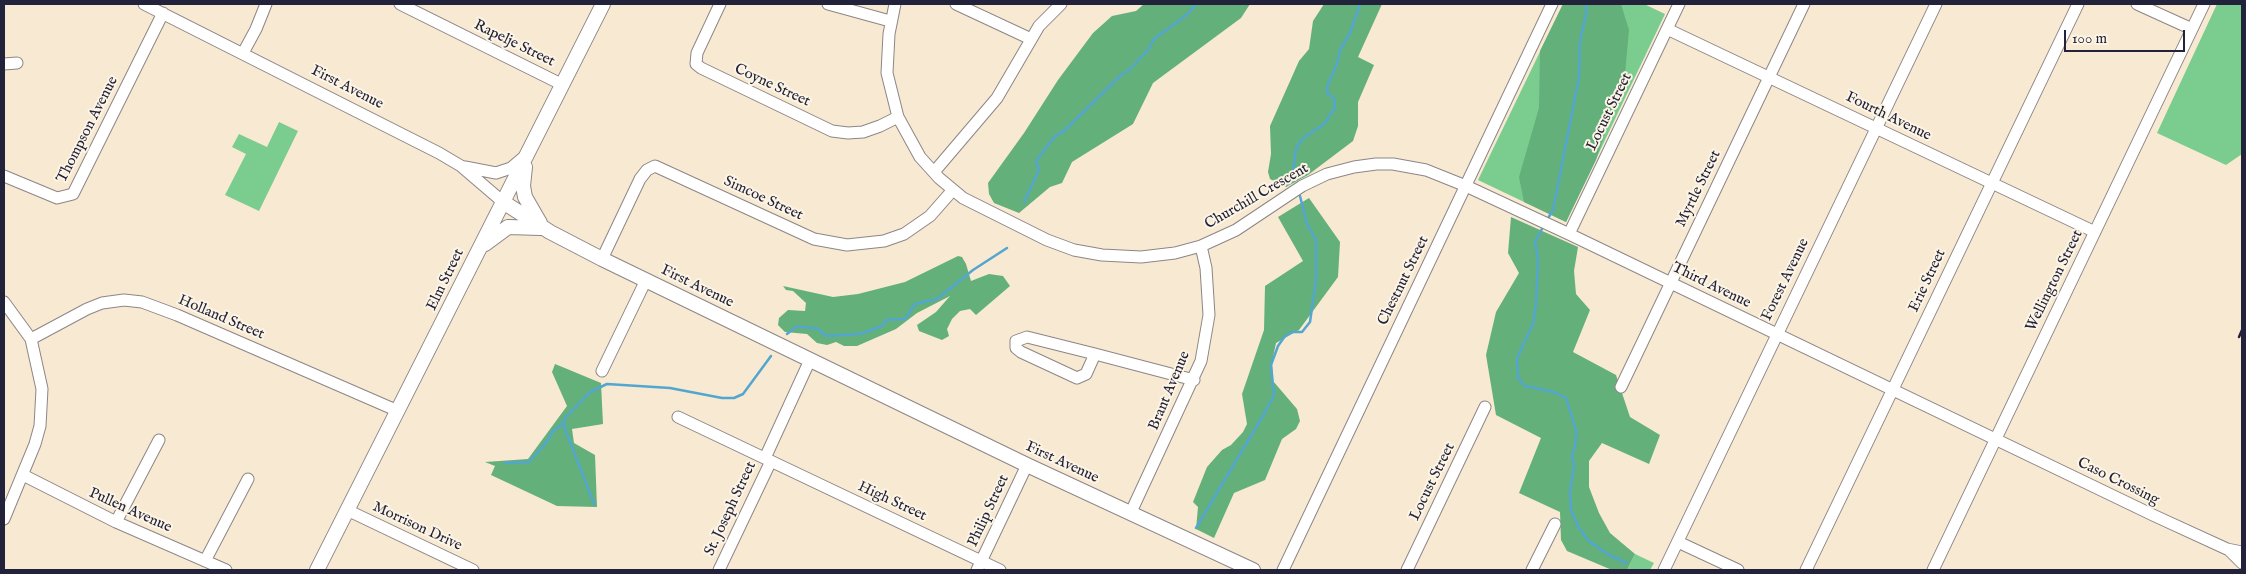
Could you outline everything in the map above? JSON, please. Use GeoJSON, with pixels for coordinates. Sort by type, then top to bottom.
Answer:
{"type":"FeatureCollection","features":[{"type":"Feature","properties":{"kind":"main road","name":"Elm Street"},"geometry":{"type":"LineString","coordinates":[[317,570],[504,202],[602,4]]}},
{"type":"Feature","properties":{"kind":"main road"},"geometry":{"type":"LineString","coordinates":[[526,155],[524,194],[530,209],[544,228]]}},
{"type":"Feature","properties":{"kind":"main road","name":"First Avenue"},"geometry":{"type":"LineString","coordinates":[[504,202],[544,228],[602,259],[1027,465],[1253,570]]}},
{"type":"Feature","properties":{"kind":"main road"},"geometry":{"type":"LineString","coordinates":[[480,248],[508,227],[544,228]]}},
{"type":"Feature","properties":{"kind":"street","name":"First Avenue"},"geometry":{"type":"LineString","coordinates":[[144,4],[461,166],[504,202]]}},
{"type":"Feature","properties":{"kind":"street"},"geometry":{"type":"LineString","coordinates":[[243,53],[256,29],[266,4]]}},
{"type":"Feature","properties":{"kind":"street","name":"Rapelje Street"},"geometry":{"type":"LineString","coordinates":[[400,4],[562,84]]}},
{"type":"Feature","properties":{"kind":"street","name":"Coyne Street"},"geometry":{"type":"LineString","coordinates":[[720,4],[696,53],[696,64],[701,68],[832,131],[863,132],[898,117]]}},
{"type":"Feature","properties":{"kind":"street"},"geometry":{"type":"LineString","coordinates":[[828,4],[890,21]]}},
{"type":"Feature","properties":{"kind":"street","name":"Churchill Crescent"},"geometry":{"type":"LineString","coordinates":[[895,4],[890,21],[887,73],[898,117],[920,157],[952,191],[975,206],[1047,240],[1084,252],[1141,257],[1175,253],[1201,246],[1236,230],[1314,180],[1354,167],[1384,164],[1410,166],[1438,173],[1466,186]]}},
{"type":"Feature","properties":{"kind":"street"},"geometry":{"type":"LineString","coordinates":[[956,4],[1030,39]]}},
{"type":"Feature","properties":{"kind":"street"},"geometry":{"type":"LineString","coordinates":[[934,172],[996,98],[1030,39],[1049,14],[1060,4]]}},
{"type":"Feature","properties":{"kind":"street","name":"Chestnut Street"},"geometry":{"type":"LineString","coordinates":[[1283,570],[1552,4]]}},
{"type":"Feature","properties":{"kind":"street","name":"Locust Street"},"geometry":{"type":"LineString","coordinates":[[1569,234],[1679,4]]}},
{"type":"Feature","properties":{"kind":"street","name":"Myrtle Street"},"geometry":{"type":"LineString","coordinates":[[1621,387],[1804,4]]}},
{"type":"Feature","properties":{"kind":"street","name":"Forest Avenue"},"geometry":{"type":"LineString","coordinates":[[1664,570],[1936,4]]}},
{"type":"Feature","properties":{"kind":"street","name":"Erie Street"},"geometry":{"type":"LineString","coordinates":[[1806,570],[2078,4]]}},
{"type":"Feature","properties":{"kind":"street"},"geometry":{"type":"LineString","coordinates":[[2137,4],[2192,29]]}},
{"type":"Feature","properties":{"kind":"street","name":"Wellington Street"},"geometry":{"type":"LineString","coordinates":[[1933,570],[2204,4]]}},
{"type":"Feature","properties":{"kind":"street","name":"Thompson Avenue"},"geometry":{"type":"LineString","coordinates":[[4,176],[57,198],[73,194],[164,13]]}},
{"type":"Feature","properties":{"kind":"street","name":"Fourth Avenue"},"geometry":{"type":"LineString","coordinates":[[1667,29],[2095,232]]}},
{"type":"Feature","properties":{"kind":"street"},"geometry":{"type":"LineString","coordinates":[[4,64],[17,63]]}},
{"type":"Feature","properties":{"kind":"street"},"geometry":{"type":"LineString","coordinates":[[461,166],[496,173],[514,166],[526,155]]}},
{"type":"Feature","properties":{"kind":"street","name":"Simcoe Street"},"geometry":{"type":"LineString","coordinates":[[602,259],[640,179],[647,170],[655,166],[814,239],[847,245],[880,242],[904,234],[930,216],[952,191]]}},
{"type":"Feature","properties":{"kind":"street","name":"Third Avenue"},"geometry":{"type":"LineString","coordinates":[[1466,186],[1996,439]]}},
{"type":"Feature","properties":{"kind":"street","name":"Brant Avenue"},"geometry":{"type":"LineString","coordinates":[[1131,512],[1194,380],[1201,361],[1210,315],[1207,275],[1201,246]]}},
{"type":"Feature","properties":{"kind":"street"},"geometry":{"type":"LineString","coordinates":[[602,370],[646,280]]}},
{"type":"Feature","properties":{"kind":"street","name":"Holland Street"},"geometry":{"type":"LineString","coordinates":[[31,339],[87,308],[102,303],[124,300],[142,302],[177,315],[398,411]]}},
{"type":"Feature","properties":{"kind":"street"},"geometry":{"type":"LineString","coordinates":[[4,302],[31,339],[42,388],[42,409],[35,444],[4,519]]}},
{"type":"Feature","properties":{"kind":"street"},"geometry":{"type":"LineString","coordinates":[[1095,354],[1086,374],[1077,378],[1021,352],[1016,348],[1016,342],[1027,336],[1194,380]]}},
{"type":"Feature","properties":{"kind":"street","name":"St. Joseph Street"},"geometry":{"type":"LineString","coordinates":[[719,570],[810,360]]}},
{"type":"Feature","properties":{"kind":"street","name":"Locust Street"},"geometry":{"type":"LineString","coordinates":[[1407,570],[1485,407]]}},
{"type":"Feature","properties":{"kind":"street","name":"High Street"},"geometry":{"type":"LineString","coordinates":[[678,417],[979,566],[1000,570]]}},
{"type":"Feature","properties":{"kind":"street","name":"Caso Crossing"},"geometry":{"type":"LineString","coordinates":[[1996,439],[2227,549],[2242,552]]}},
{"type":"Feature","properties":{"kind":"street"},"geometry":{"type":"LineString","coordinates":[[116,522],[159,440]]}},
{"type":"Feature","properties":{"kind":"street","name":"Philip Street"},"geometry":{"type":"LineString","coordinates":[[979,566],[1027,465]]}},
{"type":"Feature","properties":{"kind":"street","name":"Pullen Avenue"},"geometry":{"type":"LineString","coordinates":[[23,475],[116,522],[226,570]]}},
{"type":"Feature","properties":{"kind":"street"},"geometry":{"type":"LineString","coordinates":[[206,561],[248,479]]}},
{"type":"Feature","properties":{"kind":"street","name":"Morrison Drive"},"geometry":{"type":"LineString","coordinates":[[347,510],[474,570]]}},
{"type":"Feature","properties":{"kind":"street"},"geometry":{"type":"LineString","coordinates":[[1532,570],[1555,524]]}},
{"type":"Feature","properties":{"kind":"street"},"geometry":{"type":"LineString","coordinates":[[1678,542],[1738,570]]}},
{"type":"Feature","properties":{"kind":"street","name":"Caso Crossing"},"geometry":{"type":"LineString","coordinates":[[2227,549],[2242,563]]}},
{"type":"Feature","properties":{"kind":"green space"},"geometry":{"type":"Polygon","coordinates":[[[1144,4],[1250,4],[1241,18],[1153,83],[1133,124],[1072,162],[1062,183],[1050,187],[1019,213],[994,203],[989,194],[988,183],[1024,133],[1058,80],[1093,33],[1112,16],[1136,11],[1144,4]]]}},
{"type":"Feature","properties":{"kind":"green space"},"geometry":{"type":"Polygon","coordinates":[[[1324,4],[1382,4],[1358,57],[1374,65],[1358,102],[1358,126],[1353,141],[1308,175],[1286,187],[1270,179],[1268,172],[1271,154],[1270,126],[1299,61],[1309,49],[1313,21],[1324,4]]]}},
{"type":"Feature","properties":{"kind":"green space"},"geometry":{"type":"Polygon","coordinates":[[[1563,4],[1644,4],[1665,14],[1566,222],[1478,180],[1563,4]]]}},
{"type":"Feature","properties":{"kind":"green space"},"geometry":{"type":"Polygon","coordinates":[[[1563,4],[1621,4],[1629,30],[1625,74],[1596,160],[1566,222],[1524,202],[1519,177],[1539,108],[1540,51],[1563,4]]]}},
{"type":"Feature","properties":{"kind":"green space"},"geometry":{"type":"Polygon","coordinates":[[[2217,4],[2242,4],[2242,154],[2226,165],[2157,133],[2217,4]]]}},
{"type":"Feature","properties":{"kind":"green space"},"geometry":{"type":"Polygon","coordinates":[[[279,122],[298,131],[259,211],[225,195],[246,154],[232,147],[239,134],[267,147],[279,122]]]}},
{"type":"Feature","properties":{"kind":"green space"},"geometry":{"type":"Polygon","coordinates":[[[1309,198],[1340,242],[1338,277],[1299,330],[1276,343],[1272,362],[1273,381],[1297,409],[1300,421],[1296,429],[1282,439],[1265,480],[1234,493],[1214,538],[1196,529],[1198,507],[1193,502],[1207,467],[1222,450],[1231,445],[1243,432],[1247,424],[1242,394],[1264,330],[1265,286],[1303,261],[1278,217],[1309,198]]]}},
{"type":"Feature","properties":{"kind":"green space"},"geometry":{"type":"Polygon","coordinates":[[[1511,217],[1578,247],[1574,271],[1576,294],[1590,310],[1573,352],[1616,375],[1630,417],[1660,435],[1649,464],[1602,443],[1589,461],[1589,487],[1599,513],[1610,533],[1635,554],[1627,570],[1612,570],[1567,551],[1561,540],[1560,512],[1519,493],[1541,438],[1496,415],[1486,355],[1496,312],[1519,273],[1508,253],[1511,217]]]}},
{"type":"Feature","properties":{"kind":"green space"},"geometry":{"type":"Polygon","coordinates":[[[958,256],[962,257],[966,264],[971,281],[989,274],[1003,276],[1010,286],[976,315],[970,309],[960,311],[952,319],[947,329],[949,336],[942,340],[919,331],[917,325],[936,312],[950,296],[917,313],[896,329],[857,346],[844,346],[836,342],[827,345],[817,343],[807,334],[785,332],[778,325],[779,318],[788,310],[805,311],[806,303],[793,291],[786,290],[783,286],[833,297],[858,294],[905,282],[958,256]]]}},
{"type":"Feature","properties":{"kind":"green space"},"geometry":{"type":"Polygon","coordinates":[[[555,364],[601,383],[603,424],[572,429],[574,443],[595,455],[597,507],[557,506],[491,475],[495,466],[485,462],[528,459],[567,406],[552,372],[555,364]]]}},
{"type":"Feature","properties":{"kind":"green space"},"geometry":{"type":"Polygon","coordinates":[[[1635,554],[1654,563],[1650,570],[1627,570],[1635,554]]]}},
{"type":"Feature","properties":{"kind":"waterway"},"geometry":{"type":"LineString","coordinates":[[1024,202],[1039,170],[1036,161],[1056,135],[1063,132],[1121,75],[1129,70],[1147,51],[1155,38],[1188,14],[1196,4]]}},
{"type":"Feature","properties":{"kind":"waterway"},"geometry":{"type":"LineString","coordinates":[[1295,179],[1293,170],[1296,149],[1302,139],[1324,124],[1335,108],[1334,98],[1327,93],[1328,84],[1360,4]]}},
{"type":"Feature","properties":{"kind":"waterway"},"geometry":{"type":"LineString","coordinates":[[1547,220],[1553,210],[1579,77],[1580,41],[1587,10],[1585,4]]}},
{"type":"Feature","properties":{"kind":"waterway"},"geometry":{"type":"LineString","coordinates":[[1196,528],[1274,395],[1271,365],[1278,346],[1285,336],[1292,332],[1302,332],[1310,322],[1316,280],[1316,240],[1307,224],[1300,196]]}},
{"type":"Feature","properties":{"kind":"waterway"},"geometry":{"type":"LineString","coordinates":[[1544,225],[1535,242],[1538,259],[1536,304],[1533,324],[1517,358],[1518,378],[1525,386],[1554,392],[1566,398],[1576,430],[1576,442],[1572,456],[1574,466],[1570,492],[1571,510],[1579,528],[1589,541],[1609,555],[1627,563]]}},
{"type":"Feature","properties":{"kind":"waterway"},"geometry":{"type":"LineString","coordinates":[[787,334],[796,327],[818,329],[826,336],[860,334],[882,326],[886,320],[905,319],[915,304],[937,299],[973,270],[1007,248]]}},
{"type":"Feature","properties":{"kind":"waterway"},"geometry":{"type":"LineString","coordinates":[[594,504],[565,429],[564,419],[590,392],[607,384],[670,388],[722,398],[734,398],[743,394],[771,356]]}},
{"type":"Feature","properties":{"kind":"waterway"},"geometry":{"type":"LineString","coordinates":[[505,463],[529,462],[546,443],[553,431],[564,423]]}},
{"type":"Feature","properties":{"kind":"railway"},"geometry":{"type":"LineString","coordinates":[[2239,337],[2242,330]]}}]}
